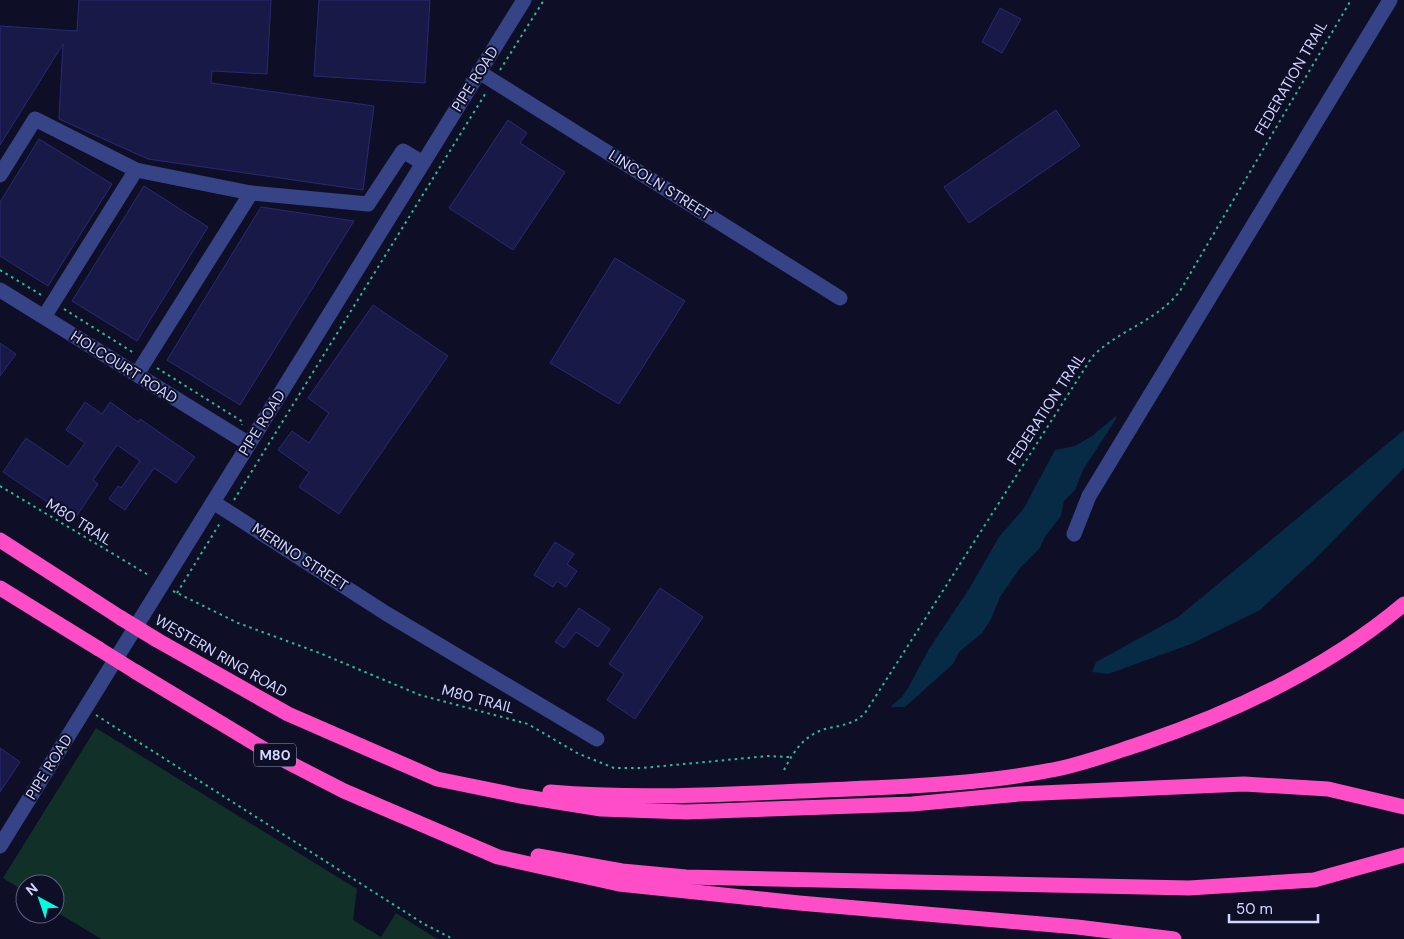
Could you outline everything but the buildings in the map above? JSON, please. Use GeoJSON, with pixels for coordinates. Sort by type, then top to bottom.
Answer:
{"type":"FeatureCollection","features":[{"type":"Feature","properties":{"kind":"highway","name":"WESTERN RING ROAD"},"geometry":{"type":"LineString","coordinates":[[0,540],[157,640],[288,714],[362,748],[437,779]]}},
{"type":"Feature","properties":{"kind":"highway","name":"M80"},"geometry":{"type":"LineString","coordinates":[[0,588],[272,754],[344,791],[421,823]]}},
{"type":"Feature","properties":{"kind":"highway"},"geometry":{"type":"LineString","coordinates":[[437,779],[521,790],[605,796],[686,796],[916,785],[997,778],[1058,768],[1170,734],[1246,703],[1335,655],[1375,628],[1404,604]]}},
{"type":"Feature","properties":{"kind":"highway"},"geometry":{"type":"LineString","coordinates":[[437,779],[520,796],[601,809],[686,812],[912,804],[1019,794],[1244,784],[1328,789],[1404,807]]}},
{"type":"Feature","properties":{"kind":"highway"},"geometry":{"type":"LineString","coordinates":[[421,823],[502,849],[561,861],[622,871],[686,878],[740,880],[1189,888],[1314,880],[1404,855]]}},
{"type":"Feature","properties":{"kind":"highway"},"geometry":{"type":"LineString","coordinates":[[421,823],[498,857],[619,884],[799,903],[1077,927],[1174,939]]}},
{"type":"Feature","properties":{"kind":"street","name":"PIPE ROAD"},"geometry":{"type":"LineString","coordinates":[[0,846],[524,0]]}},
{"type":"Feature","properties":{"kind":"street"},"geometry":{"type":"LineString","coordinates":[[1074,534],[1090,496],[1390,0]]}},
{"type":"Feature","properties":{"kind":"street","name":"LINCOLN STREET"},"geometry":{"type":"LineString","coordinates":[[480,72],[840,298]]}},
{"type":"Feature","properties":{"kind":"street"},"geometry":{"type":"LineString","coordinates":[[0,175],[35,119],[136,170],[251,193],[368,204],[395,210]]}},
{"type":"Feature","properties":{"kind":"street"},"geometry":{"type":"LineString","coordinates":[[368,204],[403,151],[423,162]]}},
{"type":"Feature","properties":{"kind":"street"},"geometry":{"type":"LineString","coordinates":[[44,317],[136,170]]}},
{"type":"Feature","properties":{"kind":"street"},"geometry":{"type":"LineString","coordinates":[[136,374],[251,193]]}},
{"type":"Feature","properties":{"kind":"street","name":"HOLCOURT ROAD"},"geometry":{"type":"LineString","coordinates":[[0,290],[249,444]]}},
{"type":"Feature","properties":{"kind":"street","name":"MERINO STREET"},"geometry":{"type":"LineString","coordinates":[[213,502],[387,614],[597,739]]}},
{"type":"Feature","properties":{"kind":"path"},"geometry":{"type":"LineString","coordinates":[[177,593],[544,0]]}},
{"type":"Feature","properties":{"kind":"path","name":"FEDERATION TRAIL"},"geometry":{"type":"LineString","coordinates":[[784,770],[790,757],[802,742],[817,732],[852,723],[864,713],[1087,364],[1104,347],[1162,310],[1180,292],[1350,0]]}},
{"type":"Feature","properties":{"kind":"path"},"geometry":{"type":"LineString","coordinates":[[0,270],[244,422],[235,435]]}},
{"type":"Feature","properties":{"kind":"path","name":"M80 TRAIL"},"geometry":{"type":"LineString","coordinates":[[0,486],[147,575]]}},
{"type":"Feature","properties":{"kind":"path","name":"M80 TRAIL"},"geometry":{"type":"LineString","coordinates":[[171,589],[245,626],[322,654],[420,695],[528,724],[578,753],[614,768],[642,768],[768,756],[790,757]]}},
{"type":"Feature","properties":{"kind":"path"},"geometry":{"type":"LineString","coordinates":[[86,708],[424,924],[453,939]]}},
{"type":"Feature","properties":{"kind":"green space"},"geometry":{"type":"Polygon","coordinates":[[[96,728],[357,889],[353,920],[381,937],[396,913],[437,939],[101,939],[65,917],[65,874],[15,874],[15,886],[3,878],[96,728]]]}},
{"type":"Feature","properties":{"kind":"water"},"geometry":{"type":"Polygon","coordinates":[[[1116,416],[1116,419],[1083,470],[1075,490],[1064,501],[1061,516],[1044,538],[1040,548],[1020,568],[1000,597],[991,619],[982,633],[959,652],[953,664],[905,707],[890,707],[902,697],[908,688],[929,649],[969,589],[999,537],[1024,508],[1055,450],[1075,446],[1092,436],[1116,416]]]}},
{"type":"Feature","properties":{"kind":"water"},"geometry":{"type":"Polygon","coordinates":[[[1404,430],[1404,468],[1319,555],[1260,610],[1191,644],[1108,674],[1092,672],[1096,662],[1178,617],[1404,430]]]}}]}
